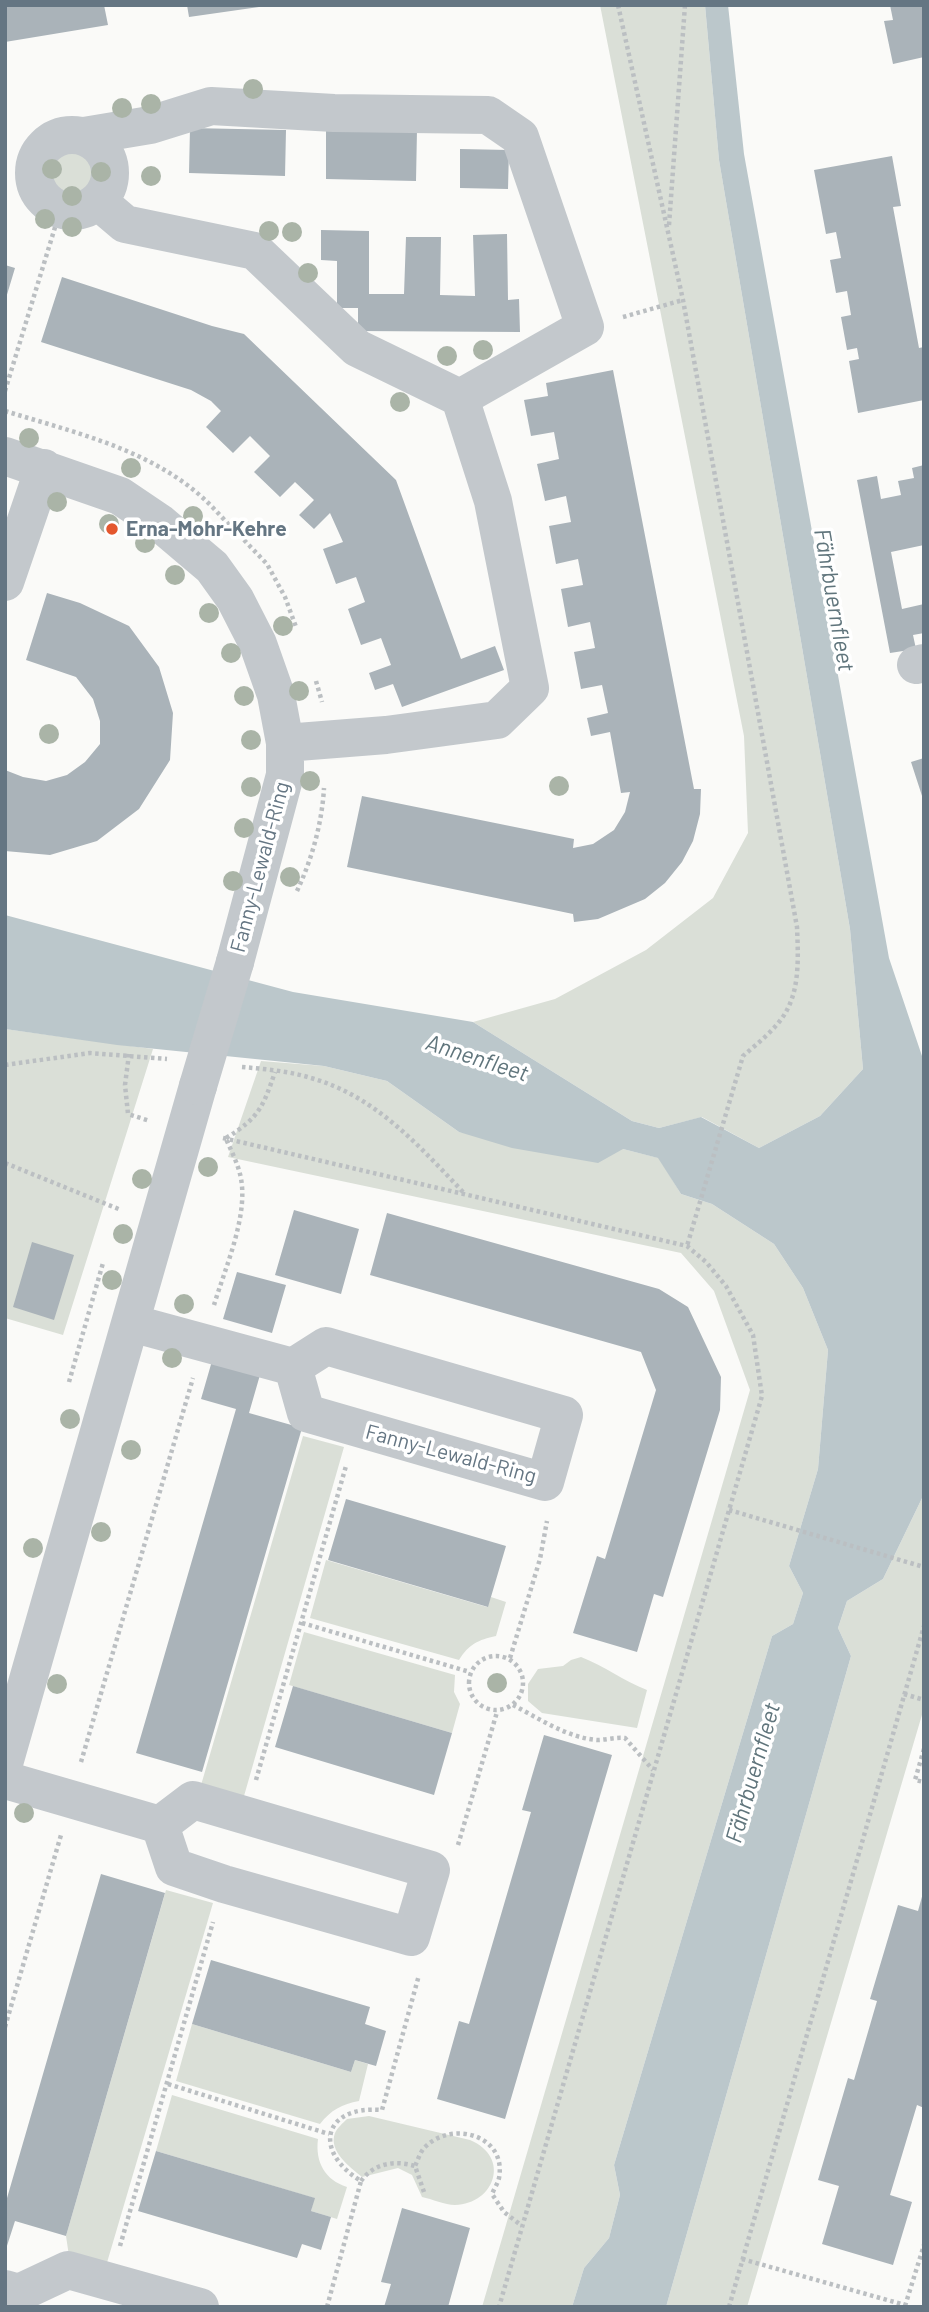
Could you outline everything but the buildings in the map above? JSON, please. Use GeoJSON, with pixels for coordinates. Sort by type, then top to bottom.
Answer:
{"type":"FeatureCollection","features":[{"type":"Feature","properties":{"kind":"street"},"geometry":{"type":"LineString","coordinates":[[84,136],[150,125],[211,106],[334,113],[488,116],[520,137],[585,327],[460,398]]}},
{"type":"Feature","properties":{"kind":"street"},"geometry":{"type":"LineString","coordinates":[[71,134],[84,136],[96,142],[105,152],[110,164],[111,178],[107,191],[99,202],[81,211],[61,210],[48,204],[34,181],[20,166],[38,155],[46,144],[58,137],[71,134]]}},
{"type":"Feature","properties":{"kind":"street"},"geometry":{"type":"LineString","coordinates":[[99,202],[125,223],[255,251],[357,348],[460,398],[493,501],[530,688],[497,720],[386,735],[285,743]]}},
{"type":"Feature","properties":{"kind":"street","name":"Fanny-Lewald-Ring"},"geometry":{"type":"LineString","coordinates":[[5,456],[120,496],[160,523],[212,567],[235,599],[258,644],[276,695],[285,743],[285,775],[235,962],[5,1760]]}},
{"type":"Feature","properties":{"kind":"street"},"geometry":{"type":"LineString","coordinates":[[5,582],[44,468]]}},
{"type":"Feature","properties":{"kind":"street"},"geometry":{"type":"LineString","coordinates":[[131,1323],[293,1367]]}},
{"type":"Feature","properties":{"kind":"street","name":"Fanny-Lewald-Ring"},"geometry":{"type":"LineString","coordinates":[[326,1346],[564,1415],[545,1482],[306,1413],[293,1367],[326,1346]]}},
{"type":"Feature","properties":{"kind":"street"},"geometry":{"type":"LineString","coordinates":[[5,1780],[160,1825]]}},
{"type":"Feature","properties":{"kind":"street"},"geometry":{"type":"LineString","coordinates":[[193,1800],[431,1870],[411,1937],[224,1884],[174,1867],[160,1825],[193,1800]]}},
{"type":"Feature","properties":{"kind":"street"},"geometry":{"type":"LineString","coordinates":[[17,2296],[68,2270],[200,2307]]}},
{"type":"Feature","properties":{"kind":"path"},"geometry":{"type":"LineString","coordinates":[[618,5],[683,300],[797,927],[798,969],[788,1008],[766,1035],[743,1056],[687,1246]]}},
{"type":"Feature","properties":{"kind":"path"},"geometry":{"type":"LineString","coordinates":[[668,233],[685,5]]}},
{"type":"Feature","properties":{"kind":"path"},"geometry":{"type":"LineString","coordinates":[[5,391],[61,210]]}},
{"type":"Feature","properties":{"kind":"path"},"geometry":{"type":"LineString","coordinates":[[585,327],[683,300]]}},
{"type":"Feature","properties":{"kind":"path"},"geometry":{"type":"LineString","coordinates":[[5,1065],[90,1053],[170,1059]]}},
{"type":"Feature","properties":{"kind":"path"},"geometry":{"type":"LineString","coordinates":[[129,1054],[125,1085],[128,1114],[186,1130],[687,1246],[706,1262],[726,1286],[753,1335],[762,1396],[499,2307]]}},
{"type":"Feature","properties":{"kind":"path"},"geometry":{"type":"LineString","coordinates":[[239,1067],[312,1078],[349,1094],[389,1117],[464,1194]]}},
{"type":"Feature","properties":{"kind":"path"},"geometry":{"type":"LineString","coordinates":[[226,1138],[247,1125],[264,1105],[275,1071]]}},
{"type":"Feature","properties":{"kind":"path"},"geometry":{"type":"LineString","coordinates":[[5,2027],[240,1219],[243,1198],[240,1175],[226,1138]]}},
{"type":"Feature","properties":{"kind":"path"},"geometry":{"type":"LineString","coordinates":[[5,1163],[100,1203],[159,1224]]}},
{"type":"Feature","properties":{"kind":"path"},"geometry":{"type":"LineString","coordinates":[[245,1816],[357,1428]]}},
{"type":"Feature","properties":{"kind":"path"},"geometry":{"type":"LineString","coordinates":[[510,1658],[548,1527],[545,1482]]}},
{"type":"Feature","properties":{"kind":"path"},"geometry":{"type":"LineString","coordinates":[[729,1510],[921,1566]]}},
{"type":"Feature","properties":{"kind":"path"},"geometry":{"type":"LineString","coordinates":[[302,1623],[470,1672]]}},
{"type":"Feature","properties":{"kind":"path"},"geometry":{"type":"LineString","coordinates":[[729,2307],[924,1626]]}},
{"type":"Feature","properties":{"kind":"path"},"geometry":{"type":"LineString","coordinates":[[487,1657],[510,1658],[520,1668],[522,1683],[519,1698],[504,1712],[487,1710],[475,1702],[468,1680],[470,1672],[487,1657]]}},
{"type":"Feature","properties":{"kind":"path"},"geometry":{"type":"LineString","coordinates":[[904,1694],[924,1700]]}},
{"type":"Feature","properties":{"kind":"path"},"geometry":{"type":"LineString","coordinates":[[513,1705],[581,1737],[599,1740],[625,1738],[653,1770]]}},
{"type":"Feature","properties":{"kind":"path"},"geometry":{"type":"LineString","coordinates":[[456,1853],[497,1712]]}},
{"type":"Feature","properties":{"kind":"path"},"geometry":{"type":"LineString","coordinates":[[924,1749],[915,1780],[924,1782]]}},
{"type":"Feature","properties":{"kind":"path"},"geometry":{"type":"LineString","coordinates":[[109,2281],[224,1884]]}},
{"type":"Feature","properties":{"kind":"path"},"geometry":{"type":"LineString","coordinates":[[361,2181],[339,2164],[329,2145],[329,2134],[338,2119],[349,2113],[364,2109],[382,2110],[422,1966]]}},
{"type":"Feature","properties":{"kind":"path"},"geometry":{"type":"LineString","coordinates":[[168,2084],[329,2134]]}},
{"type":"Feature","properties":{"kind":"path"},"geometry":{"type":"LineString","coordinates":[[424,2192],[415,2166],[423,2148],[437,2138],[453,2132],[477,2136],[491,2146],[498,2162],[499,2179],[492,2194],[504,2212],[522,2226]]}},
{"type":"Feature","properties":{"kind":"path"},"geometry":{"type":"LineString","coordinates":[[327,2307],[361,2181],[368,2171],[399,2161],[415,2166]]}},
{"type":"Feature","properties":{"kind":"path"},"geometry":{"type":"LineString","coordinates":[[742,2259],[905,2306],[924,2245]]}},
{"type":"Feature","properties":{"kind":"shaded area"},"geometry":{"type":"Polygon","coordinates":[[[600,5],[705,5],[719,160],[850,929],[863,1069],[820,1116],[759,1148],[702,1117],[659,1128],[632,1121],[473,1022],[555,999],[646,950],[713,898],[748,833],[744,736],[600,5]]]}},
{"type":"Feature","properties":{"kind":"shaded area"},"geometry":{"type":"Polygon","coordinates":[[[73,146],[83,148],[91,154],[97,162],[97,182],[91,190],[83,196],[73,198],[63,196],[55,190],[49,182],[47,172],[49,162],[55,154],[63,148],[73,146]]]}},
{"type":"Feature","properties":{"kind":"shaded area"},"geometry":{"type":"Polygon","coordinates":[[[5,1029],[153,1049],[63,1335],[5,1318],[5,1029]]]}},
{"type":"Feature","properties":{"kind":"shaded area"},"geometry":{"type":"Polygon","coordinates":[[[261,1061],[324,1066],[387,1081],[459,1132],[623,1149],[659,1158],[681,1194],[712,1204],[774,1244],[803,1288],[828,1350],[818,1469],[789,1566],[803,1593],[793,1624],[772,1636],[614,2165],[620,2195],[609,2238],[584,2268],[572,2307],[482,2307],[750,1390],[714,1291],[681,1253],[228,1157],[261,1061]]]}},
{"type":"Feature","properties":{"kind":"shaded area"},"geometry":{"type":"Polygon","coordinates":[[[303,1436],[344,1447],[242,1803],[199,1792],[303,1436]]]}},
{"type":"Feature","properties":{"kind":"shaded area"},"geometry":{"type":"Polygon","coordinates":[[[924,1494],[924,1708],[747,2307],[666,2307],[851,1656],[838,1628],[847,1601],[883,1579],[924,1494]]]}},
{"type":"Feature","properties":{"kind":"shaded area"},"geometry":{"type":"Polygon","coordinates":[[[326,1560],[487,1607],[491,1597],[506,1602],[496,1636],[475,1644],[466,1650],[459,1660],[310,1618],[326,1560]]]}},
{"type":"Feature","properties":{"kind":"shaded area"},"geometry":{"type":"Polygon","coordinates":[[[304,1632],[455,1675],[454,1692],[460,1704],[452,1733],[289,1685],[304,1632]]]}},
{"type":"Feature","properties":{"kind":"shaded area"},"geometry":{"type":"Polygon","coordinates":[[[581,1657],[647,1690],[637,1728],[542,1713],[528,1701],[528,1684],[538,1669],[563,1666],[581,1657]]]}},
{"type":"Feature","properties":{"kind":"shaded area"},"geometry":{"type":"Polygon","coordinates":[[[166,1890],[213,1903],[106,2266],[69,2256],[66,2236],[166,1890]]]}},
{"type":"Feature","properties":{"kind":"shaded area"},"geometry":{"type":"Polygon","coordinates":[[[192,2024],[351,2072],[355,2060],[368,2064],[359,2101],[337,2108],[320,2124],[176,2081],[192,2024]]]}},
{"type":"Feature","properties":{"kind":"shaded area"},"geometry":{"type":"Polygon","coordinates":[[[172,2095],[318,2139],[318,2155],[323,2169],[333,2180],[347,2187],[337,2219],[311,2211],[314,2198],[156,2151],[172,2095]]]}},
{"type":"Feature","properties":{"kind":"shaded area"},"geometry":{"type":"Polygon","coordinates":[[[369,2116],[470,2140],[491,2157],[494,2168],[488,2188],[480,2197],[469,2203],[451,2205],[422,2197],[412,2175],[398,2168],[362,2177],[341,2158],[334,2140],[336,2131],[347,2119],[369,2116]]]}},
{"type":"Feature","properties":{"kind":"water"},"geometry":{"type":"Polygon","coordinates":[[[705,5],[728,5],[744,154],[889,958],[924,1062],[924,1494],[883,1579],[847,1601],[838,1628],[851,1656],[666,2307],[572,2307],[584,2268],[609,2238],[620,2195],[614,2165],[772,1636],[793,1624],[803,1593],[789,1566],[818,1469],[828,1350],[803,1288],[774,1244],[712,1204],[681,1194],[658,1158],[623,1149],[598,1163],[512,1148],[459,1132],[387,1081],[324,1066],[117,1045],[5,1029],[5,915],[293,992],[473,1022],[632,1121],[659,1128],[701,1117],[759,1148],[820,1116],[863,1069],[850,929],[719,160],[705,5]]]}},
{"type":"Feature","properties":{"kind":"place","name":"Erna-Mohr-Kehre"},"geometry":{"type":"Point","coordinates":[112,529]}},
{"type":"Feature","properties":{"kind":"water label","name":"Fährbuernfleet"},"geometry":{"type":"Point","coordinates":[834,600]}},
{"type":"Feature","properties":{"kind":"water label","name":"Annenfleet"},"geometry":{"type":"Point","coordinates":[477,1058]}},
{"type":"Feature","properties":{"kind":"water label","name":"Fährbuernfleet"},"geometry":{"type":"Point","coordinates":[753,1773]}}]}
